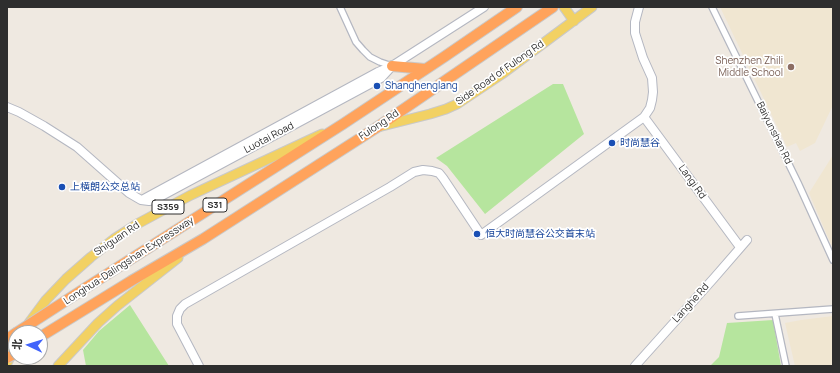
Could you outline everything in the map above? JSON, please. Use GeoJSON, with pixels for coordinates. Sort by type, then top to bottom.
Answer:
{"type":"FeatureCollection","features":[{"type":"Feature","properties":{"kind":"highway","name":"S31"},"geometry":{"type":"LineString","coordinates":[[343,124],[517,7]]}},
{"type":"Feature","properties":{"kind":"highway","name":"Fulong Rd"},"geometry":{"type":"LineString","coordinates":[[203,239],[376,128],[552,8]]}},
{"type":"Feature","properties":{"kind":"highway"},"geometry":{"type":"LineString","coordinates":[[392,66],[425,69]]}},
{"type":"Feature","properties":{"kind":"highway","name":"Longhua-Dalingshan Expressway"},"geometry":{"type":"LineString","coordinates":[[28,325],[343,124]]}},
{"type":"Feature","properties":{"kind":"highway","name":"Longhua-Dalingshan Expressway"},"geometry":{"type":"LineString","coordinates":[[48,333],[131,281],[203,239]]}},
{"type":"Feature","properties":{"kind":"main road"},"geometry":{"type":"LineString","coordinates":[[564,7],[574,20]]}},
{"type":"Feature","properties":{"kind":"main road","name":"Side Road of Fulong Rd"},"geometry":{"type":"LineString","coordinates":[[376,128],[446,109],[468,98],[592,7]]}},
{"type":"Feature","properties":{"kind":"main road","name":"Shiguan Rd"},"geometry":{"type":"LineString","coordinates":[[28,325],[46,300],[66,279],[114,239],[139,223],[191,195],[343,124]]}},
{"type":"Feature","properties":{"kind":"main road"},"geometry":{"type":"LineString","coordinates":[[58,366],[98,323],[117,306],[203,239]]}},
{"type":"Feature","properties":{"kind":"street"},"geometry":{"type":"LineString","coordinates":[[340,7],[356,42],[363,50],[370,57],[392,66]]}},
{"type":"Feature","properties":{"kind":"street","name":"Luotai Road"},"geometry":{"type":"LineString","coordinates":[[7,107],[44,126],[77,147],[129,193],[141,200],[378,72],[392,66],[484,7]]}},
{"type":"Feature","properties":{"kind":"street"},"geometry":{"type":"LineString","coordinates":[[199,366],[177,324],[177,316],[180,309],[185,304],[414,172],[423,170],[439,173],[481,235],[644,117],[650,108],[653,92],[652,78],[635,33],[635,22],[638,7]]}},
{"type":"Feature","properties":{"kind":"street","name":"Baiyunshan Rd"},"geometry":{"type":"LineString","coordinates":[[712,7],[798,183],[833,260]]}},
{"type":"Feature","properties":{"kind":"street","name":"Langi Rd"},"geometry":{"type":"LineString","coordinates":[[644,117],[740,247]]}},
{"type":"Feature","properties":{"kind":"street","name":"Langhe Rd"},"geometry":{"type":"LineString","coordinates":[[635,366],[747,240]]}},
{"type":"Feature","properties":{"kind":"street"},"geometry":{"type":"LineString","coordinates":[[738,316],[833,309]]}},
{"type":"Feature","properties":{"kind":"street"},"geometry":{"type":"LineString","coordinates":[[775,314],[786,366]]}},
{"type":"Feature","properties":{"kind":"shaded area","name":"Shenzhen Zhili Middle School"},"geometry":{"type":"Polygon","coordinates":[[[720,7],[833,7],[833,105],[815,143],[800,151],[796,143],[787,147],[720,7]]]}},
{"type":"Feature","properties":{"kind":"shaded area"},"geometry":{"type":"Polygon","coordinates":[[[833,155],[833,249],[809,193],[833,155]]]}},
{"type":"Feature","properties":{"kind":"shaded area"},"geometry":{"type":"Polygon","coordinates":[[[833,316],[833,366],[795,366],[785,323],[833,316]]]}},
{"type":"Feature","properties":{"kind":"green space"},"geometry":{"type":"Polygon","coordinates":[[[553,84],[563,84],[584,134],[485,214],[447,166],[436,158],[553,84]]]}},
{"type":"Feature","properties":{"kind":"green space"},"geometry":{"type":"Polygon","coordinates":[[[130,305],[169,366],[86,366],[83,350],[99,331],[130,305]]]}},
{"type":"Feature","properties":{"kind":"green space"},"geometry":{"type":"Polygon","coordinates":[[[773,320],[781,366],[710,366],[719,357],[727,323],[773,320]]]}},
{"type":"Feature","properties":{"kind":"place","name":"Shenzhen Zhili Middle School"},"geometry":{"type":"Point","coordinates":[791,67]}},
{"type":"Feature","properties":{"kind":"place","name":"Shanghenglang"},"geometry":{"type":"Point","coordinates":[377,86]}},
{"type":"Feature","properties":{"kind":"place","name":"时尚慧谷"},"geometry":{"type":"Point","coordinates":[612,143]}},
{"type":"Feature","properties":{"kind":"place","name":"上横朗公交总站"},"geometry":{"type":"Point","coordinates":[62,187]}},
{"type":"Feature","properties":{"kind":"place","name":"恒大时尚慧谷公交首末站"},"geometry":{"type":"Point","coordinates":[477,234]}}]}
